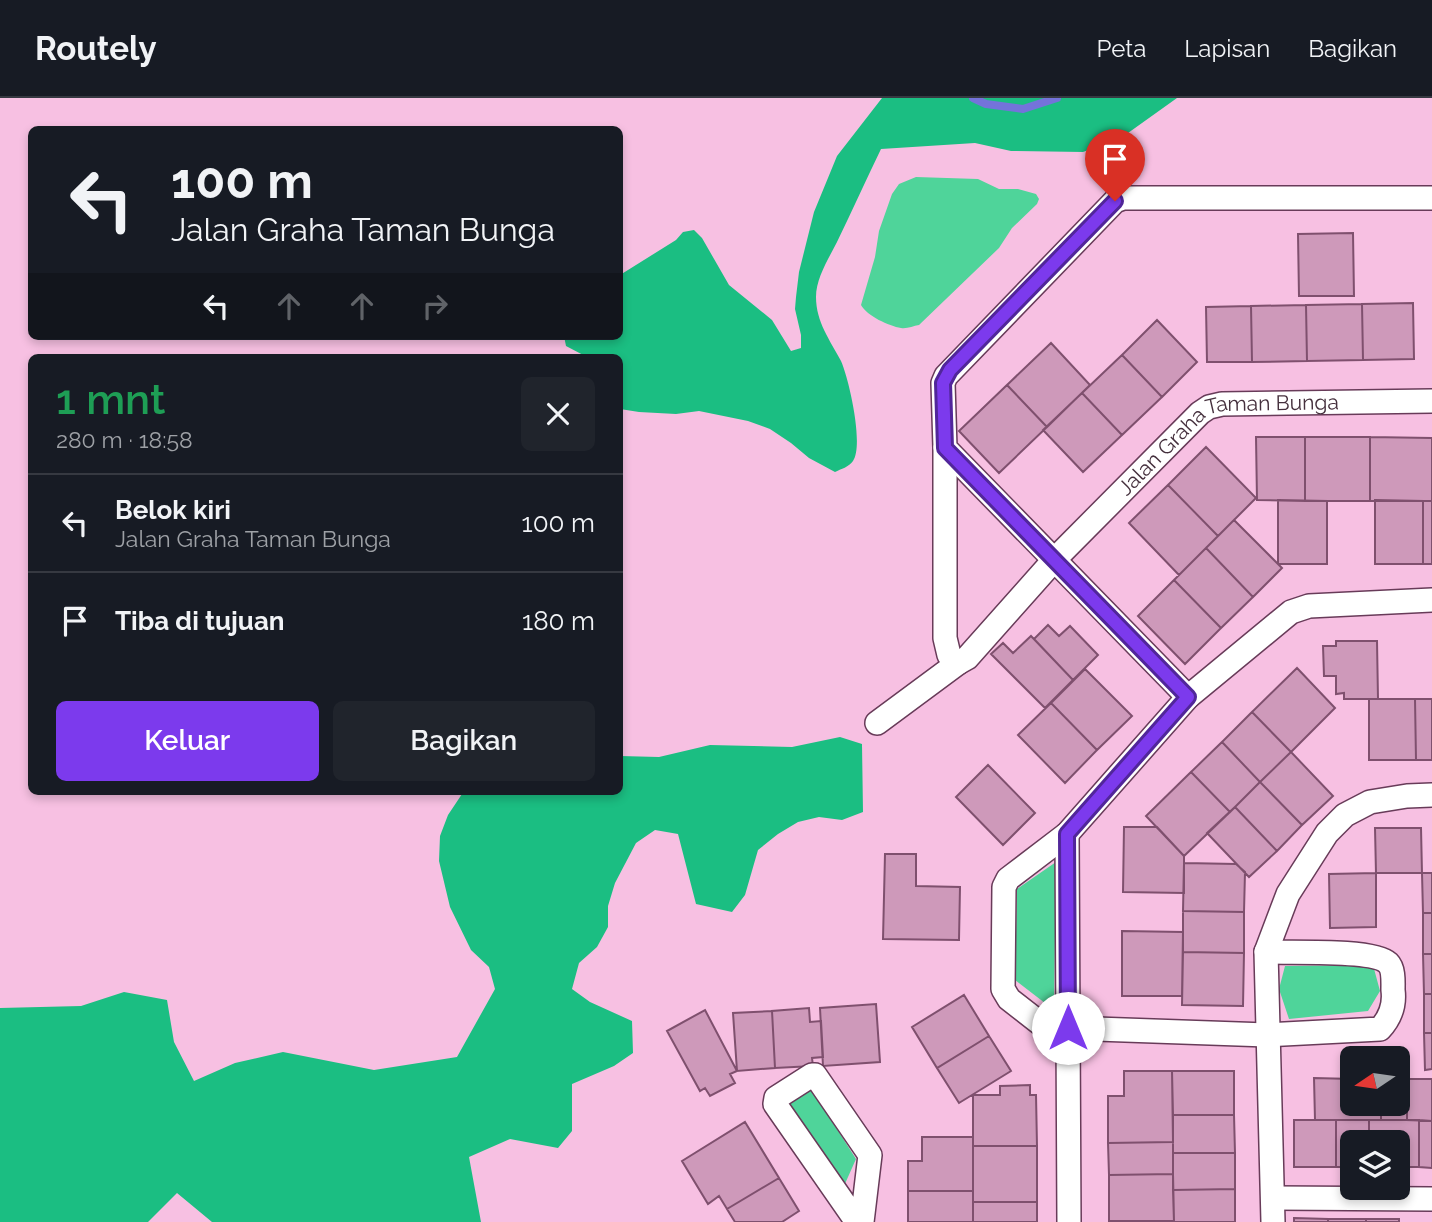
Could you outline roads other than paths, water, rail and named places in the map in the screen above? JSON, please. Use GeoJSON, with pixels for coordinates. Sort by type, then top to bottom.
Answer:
{"type":"FeatureCollection","features":[{"type":"Feature","properties":{"kind":"street"},"geometry":{"type":"LineString","coordinates":[[958,663],[948,655],[945,648],[943,383],[946,376],[1115,201],[1124,198],[1432,198]]}},
{"type":"Feature","properties":{"kind":"street","name":"Jalan Graha Taman Bunga"},"geometry":{"type":"LineString","coordinates":[[877,723],[967,657],[1055,559],[1209,407],[1222,404],[1432,401]]}},
{"type":"Feature","properties":{"kind":"street"},"geometry":{"type":"LineString","coordinates":[[945,448],[1188,697]]}},
{"type":"Feature","properties":{"kind":"street"},"geometry":{"type":"LineString","coordinates":[[1266,952],[1365,954],[1388,963],[1394,995],[1388,1021],[1380,1028],[1267,1035],[1068,1037],[1009,999],[1002,985],[1005,883],[1067,834],[1188,697],[1291,612],[1309,606],[1432,600]]}},
{"type":"Feature","properties":{"kind":"street"},"geometry":{"type":"LineString","coordinates":[[1273,1222],[1266,952],[1287,894],[1326,833],[1345,815],[1370,802],[1432,795]]}},
{"type":"Feature","properties":{"kind":"street"},"geometry":{"type":"LineString","coordinates":[[1067,834],[1069,1222]]}},
{"type":"Feature","properties":{"kind":"street"},"geometry":{"type":"LineString","coordinates":[[812,1075],[815,1075],[870,1155],[859,1222],[775,1104],[776,1098],[812,1075]]}},
{"type":"Feature","properties":{"kind":"street"},"geometry":{"type":"LineString","coordinates":[[1273,1198],[1432,1199]]}},
{"type":"Feature","properties":{"kind":"waterway"},"geometry":{"type":"LineString","coordinates":[[973,98],[986,104],[1023,109],[1057,98]]}}]}
